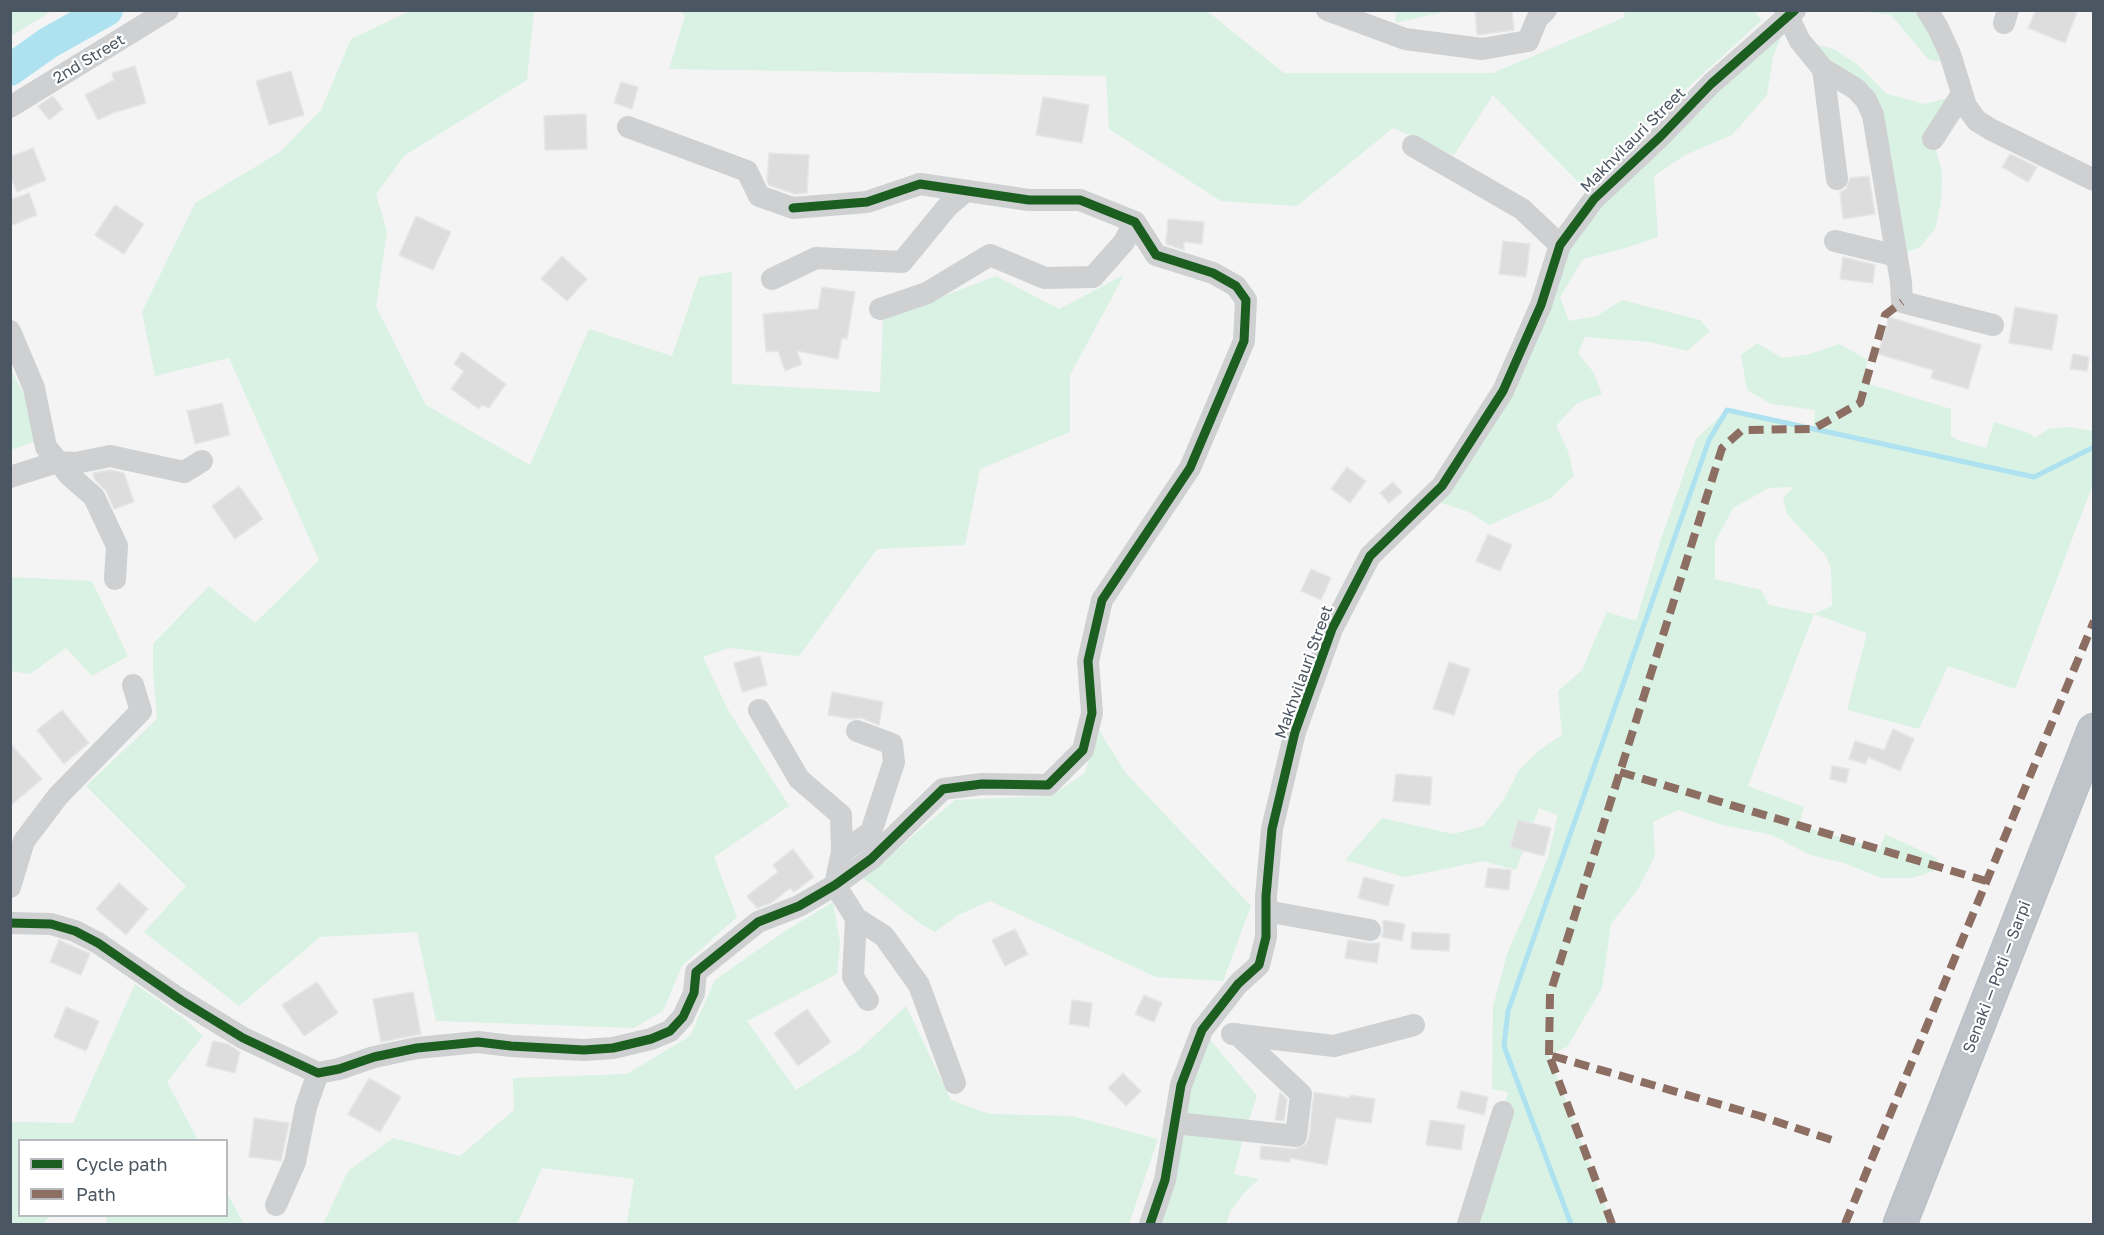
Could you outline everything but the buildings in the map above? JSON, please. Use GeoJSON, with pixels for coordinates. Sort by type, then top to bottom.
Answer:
{"type":"FeatureCollection","features":[{"type":"Feature","properties":{"kind":"highway","name":"Senaki — Poti — Sarpi"},"geometry":{"type":"LineString","coordinates":[[1900,1224],[2094,730]]}},
{"type":"Feature","properties":{"kind":"street","name":"2nd Street"},"geometry":{"type":"LineString","coordinates":[[10,106],[168,10]]}},
{"type":"Feature","properties":{"kind":"street"},"geometry":{"type":"LineString","coordinates":[[1328,10],[1405,39],[1482,49],[1528,41],[1537,19],[1546,10]]}},
{"type":"Feature","properties":{"kind":"street"},"geometry":{"type":"LineString","coordinates":[[1350,10],[1374,28]]}},
{"type":"Feature","properties":{"kind":"street"},"geometry":{"type":"LineString","coordinates":[[1927,10],[1950,54],[1966,106],[1977,121],[2094,180]]}},
{"type":"Feature","properties":{"kind":"street"},"geometry":{"type":"LineString","coordinates":[[1790,12],[1800,41],[1824,69],[1856,89],[1866,100],[1873,115],[1897,256],[1902,302],[1993,325]]}},
{"type":"Feature","properties":{"kind":"street","name":"Makhvilauri Street"},"geometry":{"type":"LineString","coordinates":[[1150,1224],[1165,1180],[1181,1085],[1202,1030],[1238,984],[1259,965],[1266,937],[1272,829],[1295,732],[1332,628],[1370,556],[1442,486],[1503,391],[1541,305],[1560,245],[1594,199],[1711,84],[1790,12]]}},
{"type":"Feature","properties":{"kind":"street"},"geometry":{"type":"LineString","coordinates":[[1824,69],[1837,179]]}},
{"type":"Feature","properties":{"kind":"street"},"geometry":{"type":"LineString","coordinates":[[1933,139],[1962,94]]}},
{"type":"Feature","properties":{"kind":"street"},"geometry":{"type":"LineString","coordinates":[[10,923],[51,924],[75,931],[98,942],[181,1000],[243,1038],[318,1073],[339,1069],[374,1057],[417,1048],[478,1042],[584,1050],[613,1048],[651,1039],[670,1031],[682,1017],[694,993],[696,972],[717,953],[758,922],[799,906],[836,885],[871,860],[943,789],[982,784],[1048,785],[1083,750],[1092,713],[1088,661],[1102,600],[1190,468],[1244,341],[1246,300],[1236,286],[1213,273],[1156,255],[1134,222],[1080,200],[1029,200],[920,184],[867,202],[793,208],[759,196],[747,171],[628,127]]}},
{"type":"Feature","properties":{"kind":"street"},"geometry":{"type":"LineString","coordinates":[[1413,146],[1522,209],[1560,245]]}},
{"type":"Feature","properties":{"kind":"street"},"geometry":{"type":"LineString","coordinates":[[772,279],[816,258],[902,262],[948,206],[966,190]]}},
{"type":"Feature","properties":{"kind":"street"},"geometry":{"type":"LineString","coordinates":[[880,309],[927,293],[990,255],[1045,278],[1093,277],[1124,242],[1134,222]]}},
{"type":"Feature","properties":{"kind":"street"},"geometry":{"type":"LineString","coordinates":[[1835,242],[1897,256]]}},
{"type":"Feature","properties":{"kind":"street"},"geometry":{"type":"LineString","coordinates":[[13,341],[34,388],[46,447],[57,462],[94,497],[117,546],[115,579]]}},
{"type":"Feature","properties":{"kind":"street"},"geometry":{"type":"LineString","coordinates":[[10,477],[57,462],[76,463],[111,456],[184,472],[202,461]]}},
{"type":"Feature","properties":{"kind":"street"},"geometry":{"type":"LineString","coordinates":[[10,887],[24,841],[58,796],[141,711],[133,685]]}},
{"type":"Feature","properties":{"kind":"street"},"geometry":{"type":"LineString","coordinates":[[759,710],[798,779],[841,815],[842,852],[836,885],[856,918],[884,936],[920,985],[955,1083]]}},
{"type":"Feature","properties":{"kind":"street"},"geometry":{"type":"LineString","coordinates":[[842,852],[871,832],[894,762],[892,744],[857,731]]}},
{"type":"Feature","properties":{"kind":"street"},"geometry":{"type":"LineString","coordinates":[[1266,911],[1370,930]]}},
{"type":"Feature","properties":{"kind":"street"},"geometry":{"type":"LineString","coordinates":[[856,918],[853,977],[868,1000]]}},
{"type":"Feature","properties":{"kind":"street"},"geometry":{"type":"LineString","coordinates":[[1202,1030],[1334,1046],[1413,1025]]}},
{"type":"Feature","properties":{"kind":"street"},"geometry":{"type":"LineString","coordinates":[[1174,1123],[1296,1136],[1301,1094],[1237,1034]]}},
{"type":"Feature","properties":{"kind":"street"},"geometry":{"type":"LineString","coordinates":[[276,1205],[295,1162],[306,1107],[318,1073]]}},
{"type":"Feature","properties":{"kind":"street"},"geometry":{"type":"LineString","coordinates":[[1468,1224],[1503,1112]]}},
{"type":"Feature","properties":{"kind":"green space"},"geometry":{"type":"Polygon","coordinates":[[[11,10],[52,10],[52,11],[11,36],[11,10]]]}},
{"type":"Feature","properties":{"kind":"green space"},"geometry":{"type":"Polygon","coordinates":[[[678,10],[1207,11],[1284,73],[1493,73],[1625,17],[1624,11],[1754,11],[1762,20],[1581,185],[1493,95],[1454,155],[1393,128],[1297,206],[1221,201],[1109,129],[1106,76],[669,69],[685,16],[678,10]]]}},
{"type":"Feature","properties":{"kind":"green space"},"geometry":{"type":"Polygon","coordinates":[[[1397,10],[1448,11],[1395,23],[1397,10]]]}},
{"type":"Feature","properties":{"kind":"green space"},"geometry":{"type":"Polygon","coordinates":[[[410,11],[534,11],[527,80],[405,155],[376,194],[387,232],[376,307],[426,405],[530,465],[589,329],[672,356],[699,277],[732,272],[732,384],[880,392],[883,319],[996,276],[1059,309],[1124,275],[1070,375],[1070,432],[980,469],[965,545],[877,549],[799,656],[729,648],[703,657],[727,708],[789,806],[714,857],[737,917],[682,966],[663,1011],[634,1028],[436,1021],[417,932],[320,937],[239,1006],[144,932],[186,886],[86,786],[157,719],[153,644],[209,586],[255,623],[319,560],[229,358],[155,376],[142,312],[195,203],[280,152],[321,110],[351,39],[410,11]]]}},
{"type":"Feature","properties":{"kind":"green space"},"geometry":{"type":"Polygon","coordinates":[[[1860,11],[1939,11],[1953,63],[1929,60],[1891,15],[1860,11]]]}},
{"type":"Feature","properties":{"kind":"green space"},"geometry":{"type":"Polygon","coordinates":[[[1789,16],[1773,57],[1767,95],[1732,135],[1685,155],[1654,176],[1658,237],[1583,259],[1560,297],[1569,321],[1597,316],[1622,300],[1700,320],[1710,331],[1687,351],[1650,342],[1585,337],[1578,353],[1594,373],[1602,394],[1577,403],[1556,426],[1568,451],[1574,476],[1551,498],[1489,525],[1469,512],[1429,499],[1502,391],[1560,245],[1789,16]]]}},
{"type":"Feature","properties":{"kind":"green space"},"geometry":{"type":"Polygon","coordinates":[[[1800,41],[1834,49],[1858,65],[1887,94],[1925,104],[1962,94],[1933,139],[1942,172],[1941,203],[1935,229],[1920,247],[1897,256],[1873,115],[1800,41]]]}},
{"type":"Feature","properties":{"kind":"green space"},"geometry":{"type":"Polygon","coordinates":[[[1757,343],[1782,358],[1810,354],[1839,344],[1868,360],[1862,382],[1951,409],[1951,436],[1960,441],[1986,448],[1994,422],[2029,433],[2035,438],[2048,429],[2068,427],[2093,431],[2093,484],[2015,689],[1948,666],[1919,729],[1847,710],[1867,633],[1814,614],[1748,786],[1804,807],[1799,825],[1880,849],[1885,834],[1935,857],[1943,868],[1912,878],[1882,878],[1844,863],[1810,855],[1772,835],[1722,825],[1678,810],[1653,822],[1655,856],[1638,889],[1611,924],[1602,988],[1567,1047],[1549,1055],[1612,1224],[1468,1224],[1508,1092],[1492,1089],[1493,1007],[1507,954],[1548,857],[1558,815],[1539,808],[1516,870],[1483,861],[1405,877],[1345,860],[1382,818],[1453,834],[1483,826],[1503,801],[1519,770],[1541,749],[1562,735],[1558,691],[1582,670],[1607,612],[1636,621],[1660,542],[1696,439],[1727,410],[1813,429],[1815,410],[1771,404],[1747,390],[1741,355],[1757,343]],[[1794,487],[1769,488],[1733,508],[1715,542],[1715,579],[1761,590],[1769,605],[1814,614],[1832,606],[1831,569],[1826,556],[1787,514],[1783,498],[1794,487]]]}},
{"type":"Feature","properties":{"kind":"green space"},"geometry":{"type":"Polygon","coordinates":[[[10,368],[26,398],[34,442],[11,450],[10,368]]]}},
{"type":"Feature","properties":{"kind":"green space"},"geometry":{"type":"Polygon","coordinates":[[[10,577],[92,581],[128,656],[92,676],[66,648],[30,674],[11,671],[10,577]]]}},
{"type":"Feature","properties":{"kind":"green space"},"geometry":{"type":"Polygon","coordinates":[[[1099,730],[1125,772],[1251,906],[1223,981],[1156,977],[990,901],[958,915],[935,932],[918,922],[863,878],[955,800],[1051,796],[1085,773],[1099,730]]]}},
{"type":"Feature","properties":{"kind":"green space"},"geometry":{"type":"Polygon","coordinates":[[[833,902],[840,942],[837,974],[747,1021],[796,1090],[858,1051],[906,1006],[951,1100],[989,1114],[1072,1116],[1158,1139],[1129,1224],[627,1224],[634,1179],[542,1168],[517,1224],[326,1224],[324,1222],[348,1171],[393,1138],[460,1156],[514,1110],[513,1078],[627,1074],[690,1036],[715,980],[782,933],[833,902]]]}},
{"type":"Feature","properties":{"kind":"green space"},"geometry":{"type":"Polygon","coordinates":[[[135,984],[185,1019],[203,1036],[167,1082],[197,1139],[18,1139],[18,1217],[49,1217],[43,1224],[11,1224],[11,1122],[73,1123],[135,984]]]}},
{"type":"Feature","properties":{"kind":"green space"},"geometry":{"type":"Polygon","coordinates":[[[1202,1030],[1257,1096],[1234,1174],[1259,1179],[1243,1194],[1231,1210],[1226,1224],[1150,1224],[1202,1030]]]}},
{"type":"Feature","properties":{"kind":"green space"},"geometry":{"type":"Polygon","coordinates":[[[228,1195],[244,1224],[107,1224],[106,1217],[228,1217],[228,1195]]]}},
{"type":"Feature","properties":{"kind":"waterway"},"geometry":{"type":"LineString","coordinates":[[10,70],[48,43],[107,10]]}},
{"type":"Feature","properties":{"kind":"waterway"},"geometry":{"type":"LineString","coordinates":[[1571,1224],[1504,1046],[1508,1011],[1709,440],[1727,410],[2034,477],[2094,447]]}},
{"type":"Feature","properties":{"kind":"marked path"},"geometry":{"type":"LineString","coordinates":[[1549,1055],[1550,994],[1722,448],[1742,430],[1813,429],[1860,403],[1885,315],[1902,302]]}},
{"type":"Feature","properties":{"kind":"marked path"},"geometry":{"type":"LineString","coordinates":[[1845,1224],[2094,621]]}},
{"type":"Feature","properties":{"kind":"marked path"},"geometry":{"type":"LineString","coordinates":[[1620,772],[1986,881]]}},
{"type":"Feature","properties":{"kind":"marked path"},"geometry":{"type":"LineString","coordinates":[[1612,1224],[1549,1055],[1760,1116],[1835,1141]]}},
{"type":"Feature","properties":{"kind":"cycle path"},"geometry":{"type":"LineString","coordinates":[[1150,1224],[1165,1180],[1181,1085],[1202,1030],[1238,984],[1259,965],[1266,937],[1266,896],[1272,829],[1295,732],[1332,629],[1370,556],[1442,486],[1503,391],[1541,305],[1560,245],[1594,199],[1661,136],[1711,84],[1795,10]]}},
{"type":"Feature","properties":{"kind":"cycle path"},"geometry":{"type":"LineString","coordinates":[[10,923],[51,924],[75,931],[98,943],[181,1000],[243,1038],[318,1073],[339,1069],[374,1057],[417,1048],[478,1042],[584,1050],[613,1048],[651,1039],[670,1031],[683,1017],[694,993],[696,972],[758,922],[799,906],[835,885],[871,859],[943,789],[982,784],[1048,785],[1083,750],[1092,713],[1088,661],[1102,600],[1190,468],[1244,341],[1246,300],[1236,286],[1213,273],[1156,255],[1135,222],[1080,200],[1029,200],[920,184],[867,202],[793,208]]}}]}
